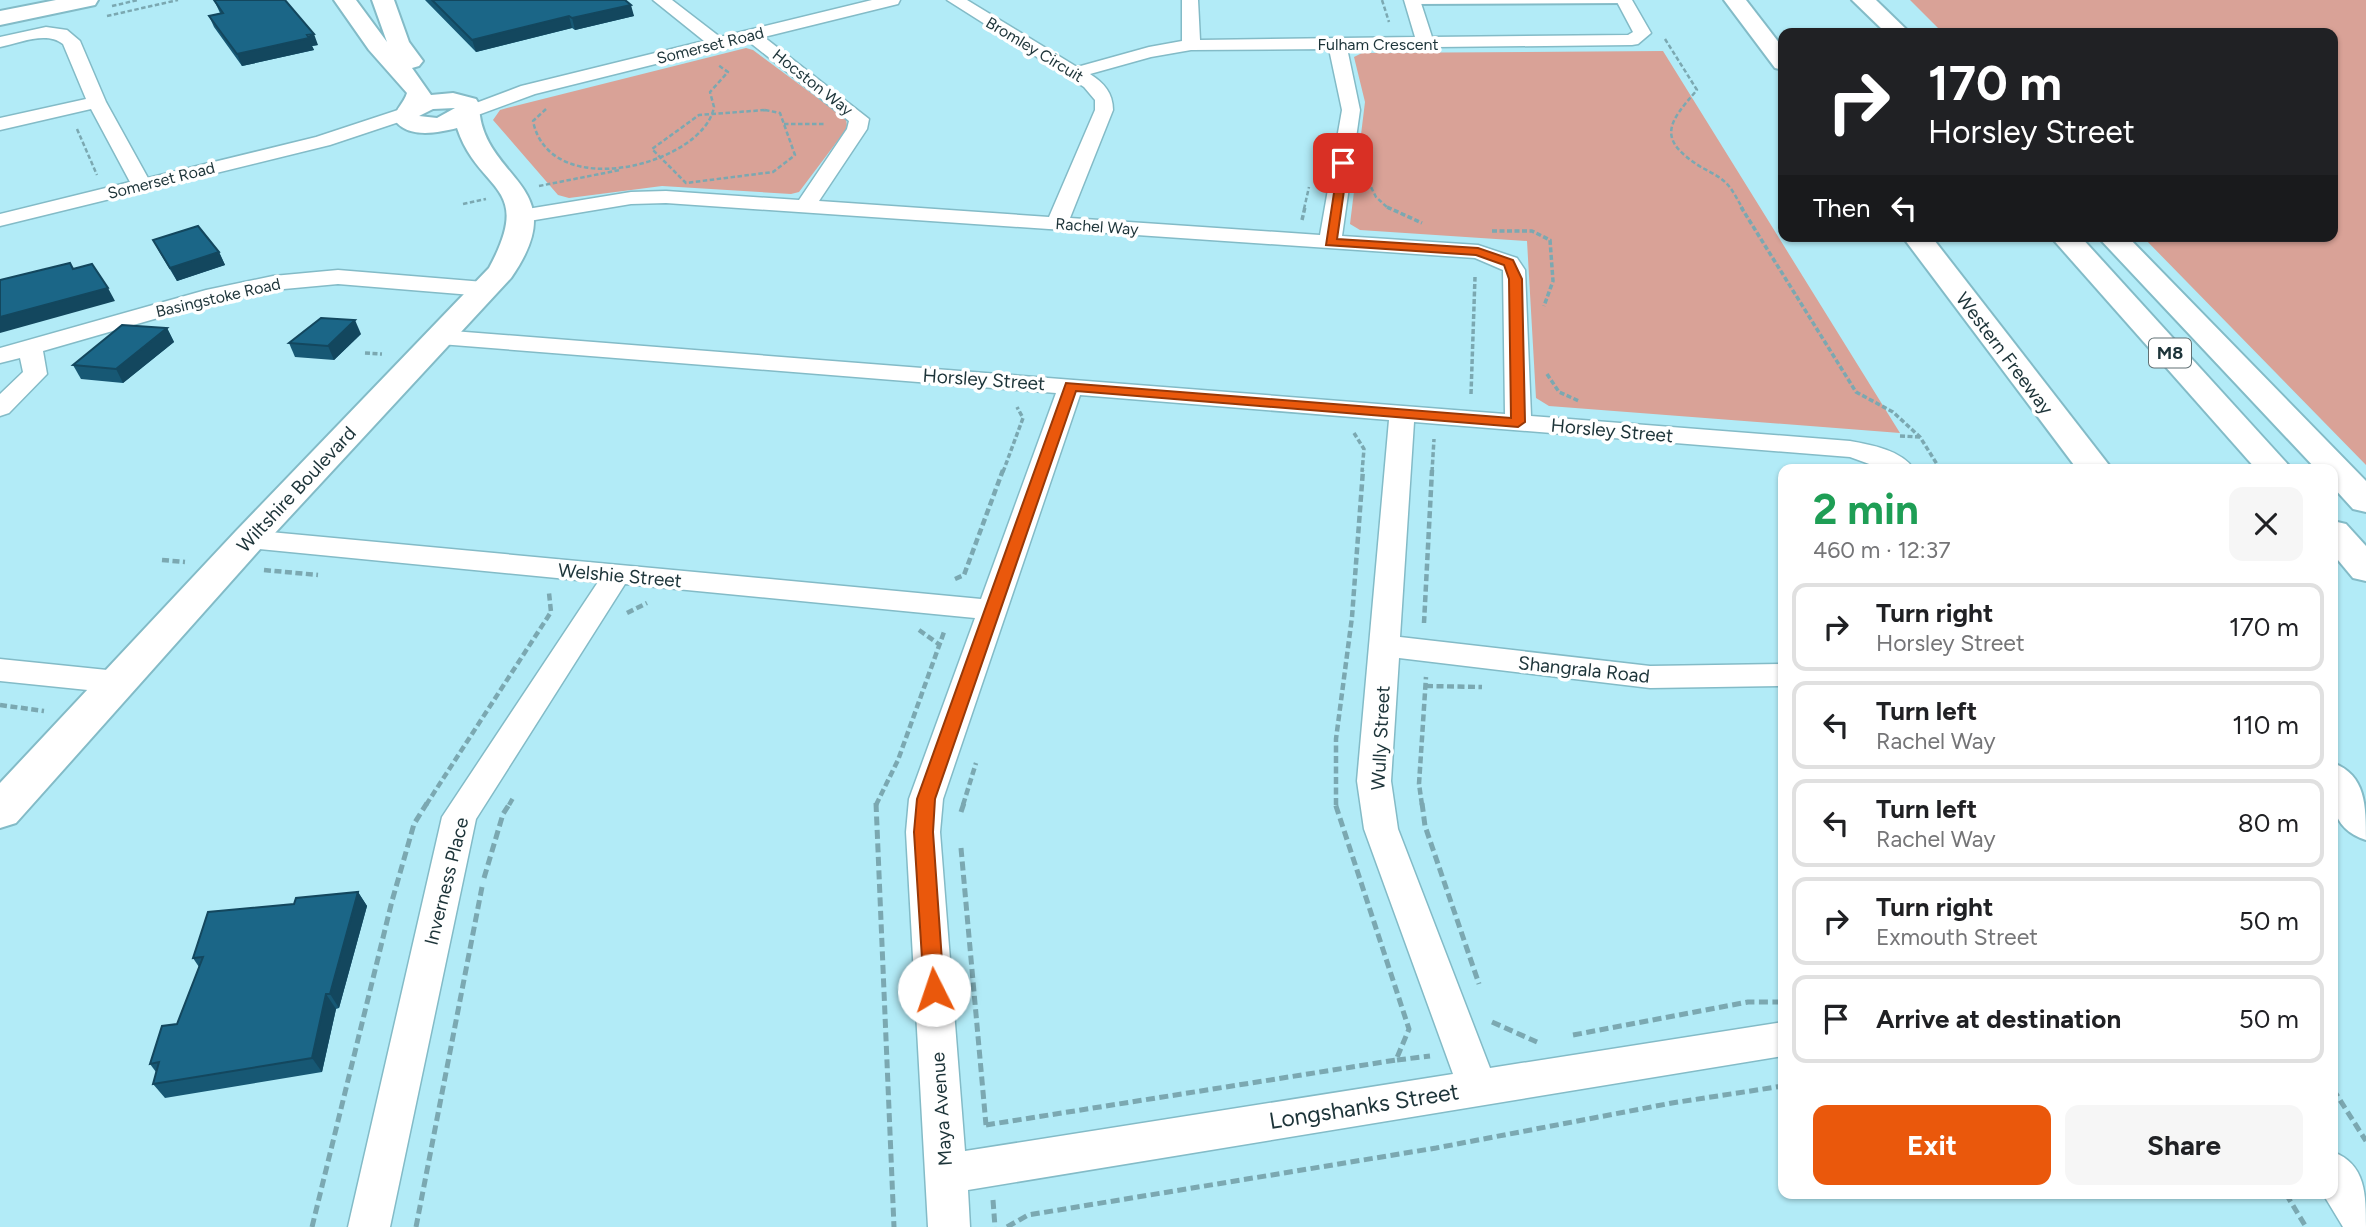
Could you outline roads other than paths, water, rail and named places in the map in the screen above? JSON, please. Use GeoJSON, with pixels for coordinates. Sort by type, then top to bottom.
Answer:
{"type":"FeatureCollection","features":[{"type":"Feature","properties":{"kind":"main road"},"geometry":{"type":"LineString","coordinates":[[345,0],[377,46],[412,82],[419,93],[418,118]]}},
{"type":"Feature","properties":{"kind":"main road"},"geometry":{"type":"LineString","coordinates":[[383,0],[403,51],[437,89],[461,107],[468,128],[482,151],[497,203]]}},
{"type":"Feature","properties":{"kind":"main road"},"geometry":{"type":"LineString","coordinates":[[1735,0],[1778,56]]}},
{"type":"Feature","properties":{"kind":"main road"},"geometry":{"type":"LineString","coordinates":[[1850,0],[1875,28]]}},
{"type":"Feature","properties":{"kind":"main road"},"geometry":{"type":"LineString","coordinates":[[1863,0],[1894,28]]}},
{"type":"Feature","properties":{"kind":"main road"},"geometry":{"type":"LineString","coordinates":[[0,18],[92,9]]}},
{"type":"Feature","properties":{"kind":"main road"},"geometry":{"type":"LineString","coordinates":[[418,118],[450,122],[461,107]]}},
{"type":"Feature","properties":{"kind":"main road"},"geometry":{"type":"LineString","coordinates":[[418,118],[453,133],[482,151]]}},
{"type":"Feature","properties":{"kind":"main road","name":"Wiltshire Boulevard"},"geometry":{"type":"LineString","coordinates":[[0,811],[249,539],[501,272],[520,238],[497,203]]}},
{"type":"Feature","properties":{"kind":"main road","name":"Western Freeway"},"geometry":{"type":"LineString","coordinates":[[1921,242],[2091,464]]}},
{"type":"Feature","properties":{"kind":"main road","name":"M8"},"geometry":{"type":"LineString","coordinates":[[2069,242],[2270,464]]}},
{"type":"Feature","properties":{"kind":"main road"},"geometry":{"type":"LineString","coordinates":[[2117,242],[2330,464]]}},
{"type":"Feature","properties":{"kind":"main road"},"geometry":{"type":"LineString","coordinates":[[2338,472],[2366,501]]}},
{"type":"Feature","properties":{"kind":"main road"},"geometry":{"type":"LineString","coordinates":[[2338,538],[2366,569]]}},
{"type":"Feature","properties":{"kind":"main road"},"geometry":{"type":"LineString","coordinates":[[2338,786],[2366,823]]}},
{"type":"Feature","properties":{"kind":"street"},"geometry":{"type":"LineString","coordinates":[[661,0],[715,52]]}},
{"type":"Feature","properties":{"kind":"street","name":"Somerset Road"},"geometry":{"type":"LineString","coordinates":[[461,107],[528,90],[715,52],[751,35],[892,0]]}},
{"type":"Feature","properties":{"kind":"street","name":"Bromley Circuit"},"geometry":{"type":"LineString","coordinates":[[955,0],[1075,73],[1100,92],[1104,100],[1104,110],[1057,223]]}},
{"type":"Feature","properties":{"kind":"street"},"geometry":{"type":"LineString","coordinates":[[1189,0],[1191,45]]}},
{"type":"Feature","properties":{"kind":"street"},"geometry":{"type":"LineString","coordinates":[[1412,1],[1425,43]]}},
{"type":"Feature","properties":{"kind":"street","name":"Fulham Crescent"},"geometry":{"type":"LineString","coordinates":[[1075,73],[1149,52],[1191,45],[1632,40],[1642,33],[1625,1]]}},
{"type":"Feature","properties":{"kind":"street"},"geometry":{"type":"LineString","coordinates":[[0,42],[40,33],[65,36],[71,40],[97,102],[142,185]]}},
{"type":"Feature","properties":{"kind":"street","name":"Hocston Way"},"geometry":{"type":"LineString","coordinates":[[751,35],[859,119],[857,129],[805,206]]}},
{"type":"Feature","properties":{"kind":"street"},"geometry":{"type":"LineString","coordinates":[[1330,243],[1351,110],[1337,44]]}},
{"type":"Feature","properties":{"kind":"street"},"geometry":{"type":"LineString","coordinates":[[0,124],[97,102]]}},
{"type":"Feature","properties":{"kind":"street","name":"Somerset Road"},"geometry":{"type":"LineString","coordinates":[[0,220],[418,118]]}},
{"type":"Feature","properties":{"kind":"street","name":"Rachel Way"},"geometry":{"type":"LineString","coordinates":[[497,203],[647,196],[1478,252],[1509,263],[1516,279],[1518,422]]}},
{"type":"Feature","properties":{"kind":"street","name":"Basingstoke Road"},"geometry":{"type":"LineString","coordinates":[[0,356],[218,294],[283,281],[338,277],[484,289]]}},
{"type":"Feature","properties":{"kind":"street","name":"Horsley Street"},"geometry":{"type":"LineString","coordinates":[[439,337],[1850,449],[1879,456],[1893,464]]}},
{"type":"Feature","properties":{"kind":"street"},"geometry":{"type":"LineString","coordinates":[[0,408],[35,374],[29,347]]}},
{"type":"Feature","properties":{"kind":"street","name":"Maya Avenue"},"geometry":{"type":"LineString","coordinates":[[949,1227],[923,832],[926,799],[1071,386]]}},
{"type":"Feature","properties":{"kind":"street","name":"Wully Street"},"geometry":{"type":"LineString","coordinates":[[1402,413],[1374,781],[1381,829],[1478,1088]]}},
{"type":"Feature","properties":{"kind":"street","name":"Welshie Street"},"geometry":{"type":"LineString","coordinates":[[249,539],[992,610]]}},
{"type":"Feature","properties":{"kind":"street","name":"Inverness Place"},"geometry":{"type":"LineString","coordinates":[[369,1227],[459,817],[617,575]]}},
{"type":"Feature","properties":{"kind":"street","name":"Shangrala Road"},"geometry":{"type":"LineString","coordinates":[[1385,646],[1650,677],[1778,675]]}},
{"type":"Feature","properties":{"kind":"street"},"geometry":{"type":"LineString","coordinates":[[0,670],[117,682]]}},
{"type":"Feature","properties":{"kind":"street","name":"Longshanks Street"},"geometry":{"type":"LineString","coordinates":[[946,1174],[1778,1040]]}},
{"type":"Feature","properties":{"kind":"street"},"geometry":{"type":"LineString","coordinates":[[2338,1179],[2366,1226]]}},
{"type":"Feature","properties":{"kind":"lane"},"geometry":{"type":"LineString","coordinates":[[1412,1],[1625,1]]}}]}
